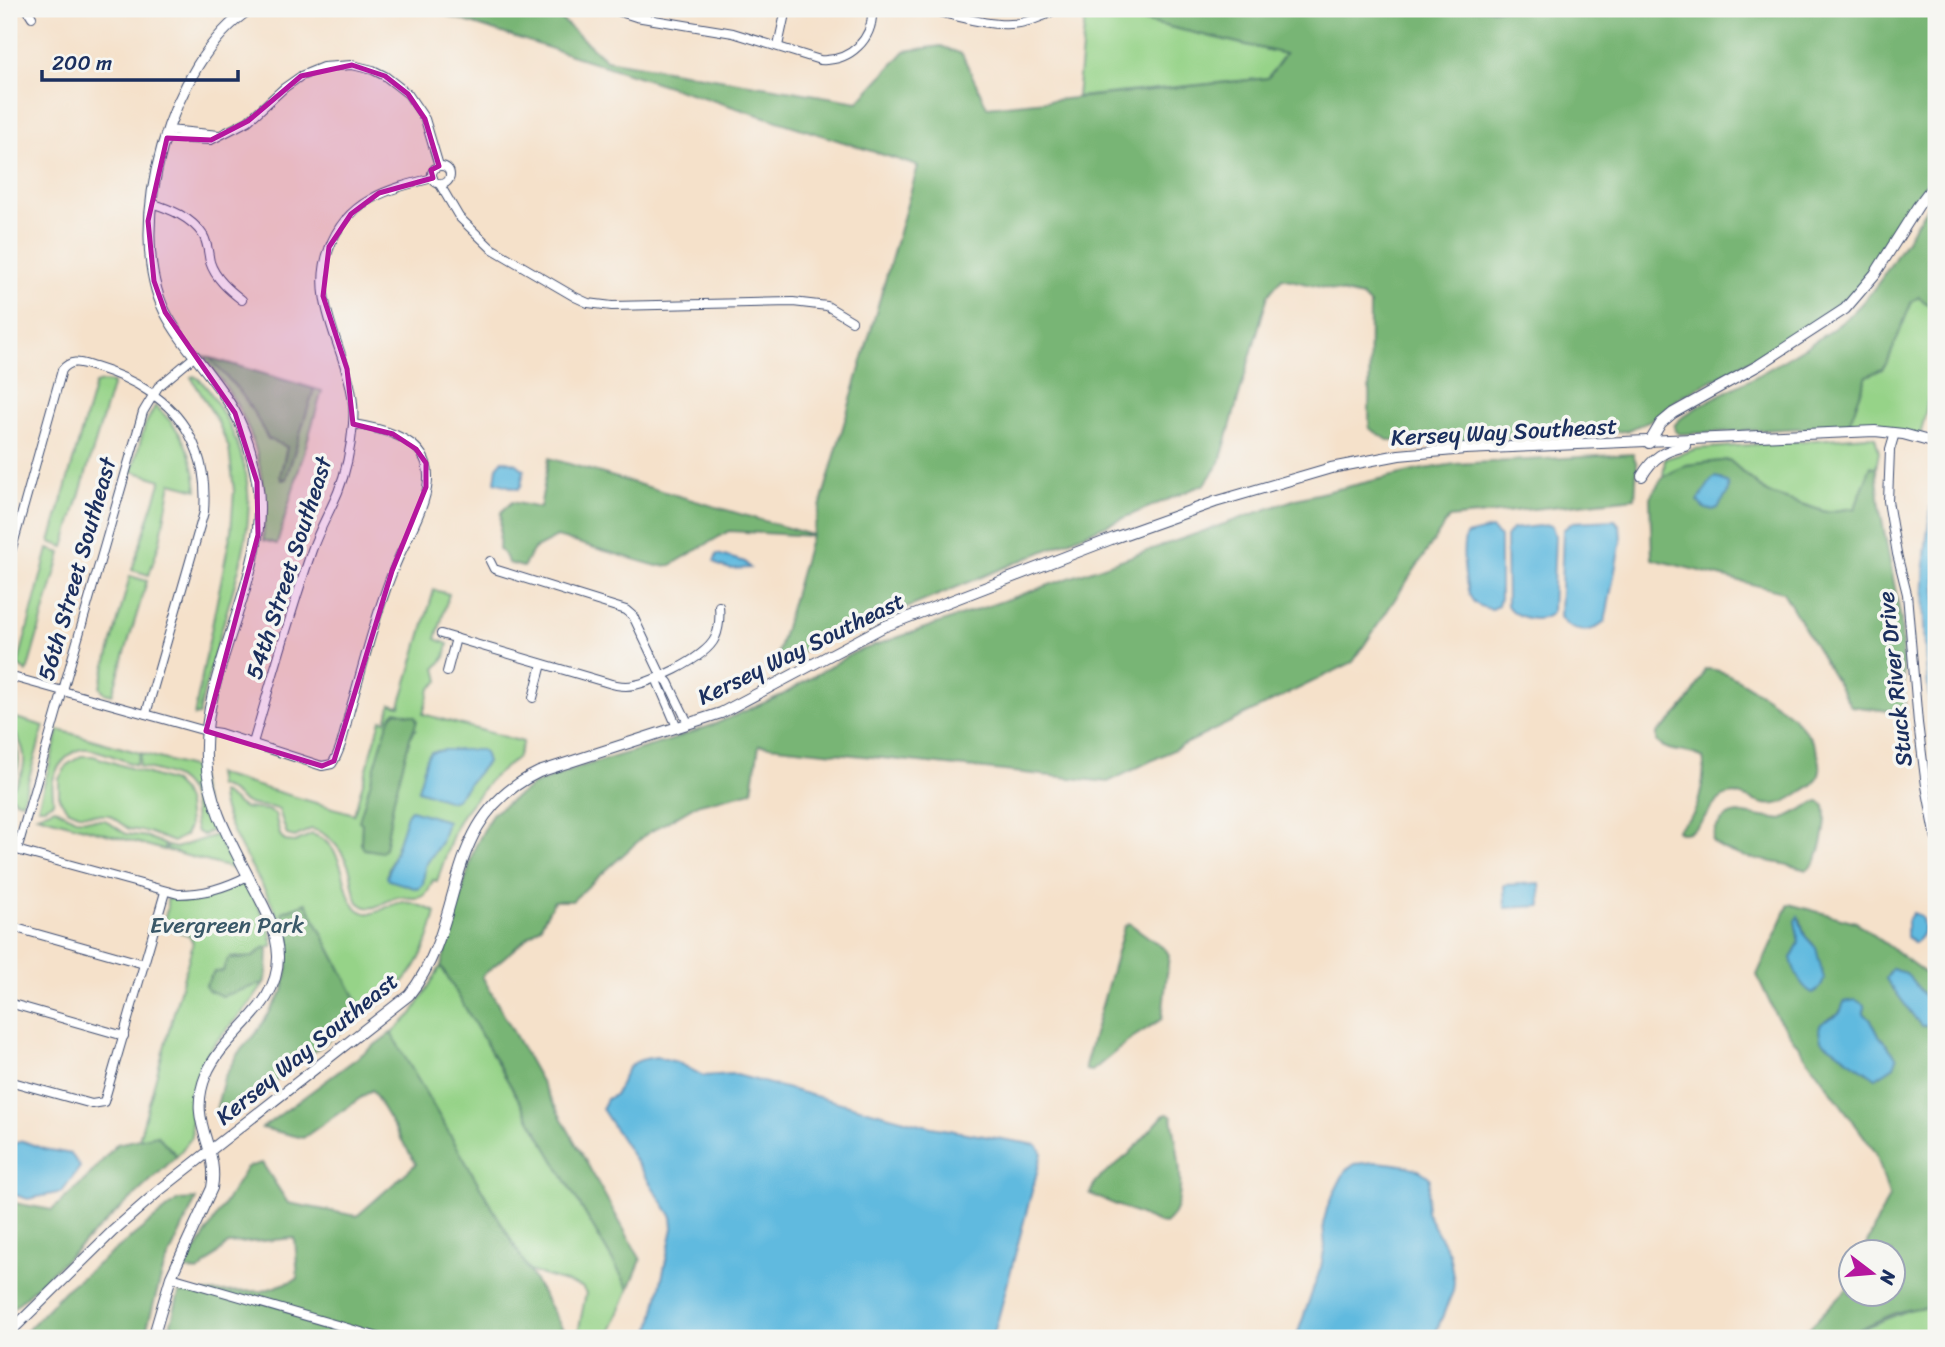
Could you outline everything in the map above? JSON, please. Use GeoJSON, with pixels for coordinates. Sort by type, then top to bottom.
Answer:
{"type":"FeatureCollection","features":[{"type":"Feature","properties":{"kind":"street"},"geometry":{"type":"LineString","coordinates":[[176,1338],[154,1335],[170,1277],[212,1188],[214,1173],[199,1113],[201,1089],[221,1050],[261,1007],[270,990],[278,962],[275,928],[222,825],[208,780],[206,731],[209,706],[258,536],[257,482],[235,413],[165,312],[154,281],[148,221],[168,134],[188,78],[224,31],[250,9]]}},
{"type":"Feature","properties":{"kind":"street"},"geometry":{"type":"LineString","coordinates":[[611,9],[636,17],[733,33],[820,60],[841,58],[862,43],[869,33],[872,9]]}},
{"type":"Feature","properties":{"kind":"street"},"geometry":{"type":"LineString","coordinates":[[778,46],[786,9]]}},
{"type":"Feature","properties":{"kind":"street"},"geometry":{"type":"LineString","coordinates":[[922,9],[1000,26],[1026,22],[1057,9]]}},
{"type":"Feature","properties":{"kind":"street"},"geometry":{"type":"LineString","coordinates":[[168,134],[201,141],[211,140],[248,121],[301,76],[323,67],[352,65],[373,70],[408,93],[425,119],[439,166]]}},
{"type":"Feature","properties":{"kind":"street"},"geometry":{"type":"LineString","coordinates":[[436,181],[447,181],[450,173],[445,166],[439,166],[433,172],[436,181],[459,217],[481,240],[588,303],[612,306],[793,302],[827,306],[852,321]]}},
{"type":"Feature","properties":{"kind":"street","name":"54th Street Southeast"},"geometry":{"type":"LineString","coordinates":[[253,743],[312,548],[341,482],[353,424],[352,394],[347,369],[331,328],[323,296],[323,271],[329,247],[337,231],[351,214],[370,198],[389,189],[436,181]]}},
{"type":"Feature","properties":{"kind":"street"},"geometry":{"type":"LineString","coordinates":[[1649,443],[1661,423],[1672,413],[1759,365],[1845,309],[1875,274],[1936,182]]}},
{"type":"Feature","properties":{"kind":"street"},"geometry":{"type":"LineString","coordinates":[[151,204],[178,213],[197,227],[205,240],[211,267],[242,300]]}},
{"type":"Feature","properties":{"kind":"street","name":"56th Street Southeast"},"geometry":{"type":"LineString","coordinates":[[13,849],[143,412],[158,387],[194,357]]}},
{"type":"Feature","properties":{"kind":"street"},"geometry":{"type":"LineString","coordinates":[[9,559],[62,370],[70,362],[120,375],[172,411],[197,448],[205,478],[204,512],[146,714]]}},
{"type":"Feature","properties":{"kind":"street"},"geometry":{"type":"LineString","coordinates":[[9,676],[220,733],[322,766],[334,761],[392,571],[421,511],[426,487],[426,463],[416,449],[393,434],[353,424]]}},
{"type":"Feature","properties":{"kind":"street","name":"Kersey Way Southeast"},"geometry":{"type":"LineString","coordinates":[[9,1333],[113,1231],[161,1189],[410,995],[425,973],[439,944],[466,848],[481,821],[501,797],[526,778],[721,713],[883,627],[1114,538],[1215,502],[1331,468],[1399,455],[1465,449],[1875,432],[1895,433],[1936,443]]}},
{"type":"Feature","properties":{"kind":"street","name":"Stuck River Drive"},"geometry":{"type":"LineString","coordinates":[[1895,433],[1890,450],[1888,501],[1897,554],[1908,594],[1918,723],[1936,839]]}},
{"type":"Feature","properties":{"kind":"street"},"geometry":{"type":"LineString","coordinates":[[1642,476],[1654,458],[1663,452],[1704,440]]}},
{"type":"Feature","properties":{"kind":"street"},"geometry":{"type":"LineString","coordinates":[[490,561],[494,569],[626,610],[633,616],[688,723]]}},
{"type":"Feature","properties":{"kind":"street"},"geometry":{"type":"LineString","coordinates":[[441,634],[613,685],[629,686],[661,675],[698,657],[707,649],[714,639],[720,620],[719,606]]}},
{"type":"Feature","properties":{"kind":"street"},"geometry":{"type":"LineString","coordinates":[[447,672],[456,638]]}},
{"type":"Feature","properties":{"kind":"street"},"geometry":{"type":"LineString","coordinates":[[533,698],[542,664]]}},
{"type":"Feature","properties":{"kind":"street"},"geometry":{"type":"LineString","coordinates":[[661,675],[658,683],[677,727]]}},
{"type":"Feature","properties":{"kind":"street"},"geometry":{"type":"LineString","coordinates":[[13,849],[178,894],[217,890],[248,876]]}},
{"type":"Feature","properties":{"kind":"street"},"geometry":{"type":"LineString","coordinates":[[9,1081],[92,1104],[100,1104],[106,1098],[164,892]]}},
{"type":"Feature","properties":{"kind":"street"},"geometry":{"type":"LineString","coordinates":[[9,926],[144,964]]}},
{"type":"Feature","properties":{"kind":"street"},"geometry":{"type":"LineString","coordinates":[[9,1003],[124,1036]]}},
{"type":"Feature","properties":{"kind":"street"},"geometry":{"type":"LineString","coordinates":[[170,1277],[382,1338]]}},
{"type":"Feature","properties":{"kind":"highlighted area"},"geometry":{"type":"Polygon","coordinates":[[[352,65],[385,76],[408,94],[425,119],[439,166],[431,170],[433,178],[379,193],[351,214],[329,247],[323,296],[347,369],[353,424],[393,434],[416,449],[426,463],[426,487],[392,571],[334,761],[322,766],[206,731],[258,535],[257,482],[235,413],[165,312],[154,281],[148,221],[167,138],[211,140],[248,121],[301,76],[352,65]]]}},
{"type":"Feature","properties":{"kind":"green space"},"geometry":{"type":"Polygon","coordinates":[[[427,9],[552,11],[606,60],[858,102],[905,51],[941,46],[962,54],[987,107],[1268,78],[1285,54],[1092,9],[1936,9],[1936,171],[1855,291],[1810,324],[1763,353],[1677,399],[1653,419],[1627,431],[1524,438],[1388,440],[1369,428],[1370,305],[1362,297],[1282,278],[1268,295],[1220,462],[1205,484],[775,663],[811,536],[729,531],[671,565],[657,566],[557,537],[534,549],[523,567],[508,563],[499,549],[501,512],[512,502],[540,508],[549,458],[812,535],[918,166],[427,9]]]}},
{"type":"Feature","properties":{"kind":"green space"},"geometry":{"type":"Polygon","coordinates":[[[1086,9],[1285,54],[1268,78],[1077,97],[1086,9]]]}},
{"type":"Feature","properties":{"kind":"green space"},"geometry":{"type":"Polygon","coordinates":[[[1936,194],[1936,328],[1932,308],[1919,297],[1912,301],[1888,361],[1882,369],[1867,376],[1848,426],[1680,434],[1675,431],[1674,426],[1688,413],[1785,359],[1842,322],[1882,278],[1936,194]]]}},
{"type":"Feature","properties":{"kind":"green space"},"geometry":{"type":"Polygon","coordinates":[[[1919,297],[1931,308],[1936,335],[1933,371],[1920,436],[1872,427],[1848,426],[1867,376],[1882,369],[1888,361],[1912,301],[1919,297]]]}},
{"type":"Feature","properties":{"kind":"green space"},"geometry":{"type":"Polygon","coordinates":[[[204,356],[322,391],[277,544],[263,540],[263,486],[259,463],[245,421],[221,379],[204,356]]]}},
{"type":"Feature","properties":{"kind":"green space"},"geometry":{"type":"Polygon","coordinates":[[[210,358],[314,389],[286,479],[282,480],[280,476],[287,447],[268,439],[236,387],[210,358]]]}},
{"type":"Feature","properties":{"kind":"green space"},"geometry":{"type":"Polygon","coordinates":[[[194,376],[212,395],[237,444],[248,490],[248,512],[242,558],[199,715],[194,716],[231,531],[234,491],[229,448],[218,422],[191,377],[194,376]]]}},
{"type":"Feature","properties":{"kind":"green space"},"geometry":{"type":"Polygon","coordinates":[[[113,383],[64,547],[50,542],[95,384],[113,383]]]}},
{"type":"Feature","properties":{"kind":"green space"},"geometry":{"type":"Polygon","coordinates":[[[155,406],[173,424],[190,454],[197,490],[171,483],[160,541],[149,575],[132,570],[161,480],[132,471],[145,425],[155,406]]]}},
{"type":"Feature","properties":{"kind":"green space"},"geometry":{"type":"Polygon","coordinates":[[[1875,437],[1879,452],[1876,468],[1871,467],[1855,508],[1826,512],[1767,493],[1729,460],[1686,465],[1663,477],[1665,459],[1696,449],[1875,437]]]}},
{"type":"Feature","properties":{"kind":"green space"},"geometry":{"type":"Polygon","coordinates":[[[1633,454],[1637,465],[1635,498],[1449,518],[1353,662],[1108,782],[759,745],[752,791],[696,805],[645,835],[572,901],[554,901],[540,927],[482,976],[641,1260],[629,1289],[441,966],[474,849],[492,814],[533,785],[580,767],[715,724],[782,695],[853,653],[1296,499],[1455,464],[1633,454]]]}},
{"type":"Feature","properties":{"kind":"green space"},"geometry":{"type":"Polygon","coordinates":[[[1729,460],[1767,493],[1826,512],[1855,508],[1871,466],[1876,468],[1881,515],[1901,619],[1905,713],[1851,706],[1783,592],[1652,559],[1650,497],[1663,477],[1686,465],[1729,460]]]}},
{"type":"Feature","properties":{"kind":"green space"},"geometry":{"type":"Polygon","coordinates":[[[48,549],[61,553],[27,672],[18,665],[48,549]]]}},
{"type":"Feature","properties":{"kind":"green space"},"geometry":{"type":"Polygon","coordinates":[[[130,576],[147,581],[112,695],[105,693],[100,687],[130,576]]]}},
{"type":"Feature","properties":{"kind":"green space"},"geometry":{"type":"Polygon","coordinates":[[[434,590],[449,594],[436,639],[448,644],[445,657],[436,668],[439,681],[430,689],[423,714],[523,742],[517,758],[491,779],[463,814],[456,826],[437,881],[433,880],[425,894],[416,898],[398,897],[368,908],[358,902],[349,867],[331,840],[311,829],[295,837],[287,835],[279,810],[245,802],[218,786],[216,774],[354,814],[381,720],[386,721],[391,704],[400,706],[434,590]],[[391,716],[360,821],[361,844],[385,848],[394,798],[410,738],[416,729],[391,716]],[[481,750],[434,751],[453,801],[487,762],[481,750]],[[409,812],[387,874],[418,888],[423,884],[425,866],[441,842],[447,821],[409,812]]]}},
{"type":"Feature","properties":{"kind":"green space"},"geometry":{"type":"Polygon","coordinates":[[[1705,669],[1732,676],[1791,715],[1807,733],[1816,749],[1819,775],[1809,787],[1785,802],[1763,804],[1739,795],[1723,797],[1699,825],[1680,833],[1677,830],[1693,814],[1698,803],[1703,778],[1703,758],[1662,746],[1657,742],[1657,733],[1686,704],[1705,669]]]}},
{"type":"Feature","properties":{"kind":"green space"},"geometry":{"type":"Polygon","coordinates":[[[396,711],[415,716],[417,721],[410,738],[382,852],[364,849],[361,844],[362,823],[359,821],[386,729],[396,711]]]}},
{"type":"Feature","properties":{"kind":"green space"},"geometry":{"type":"Polygon","coordinates":[[[9,716],[44,726],[22,802],[9,794],[21,774],[24,754],[11,727],[9,716]]]}},
{"type":"Feature","properties":{"kind":"green space"},"geometry":{"type":"Polygon","coordinates":[[[59,730],[140,753],[136,765],[94,750],[76,751],[66,758],[55,775],[52,783],[53,802],[38,807],[59,730]]]}},
{"type":"Feature","properties":{"kind":"green space"},"geometry":{"type":"Polygon","coordinates":[[[9,735],[19,760],[17,772],[9,784],[9,735]]]}},
{"type":"Feature","properties":{"kind":"green space"},"geometry":{"type":"Polygon","coordinates":[[[141,753],[198,769],[201,792],[214,829],[203,835],[197,832],[193,804],[186,786],[173,776],[139,766],[141,753]]]}},
{"type":"Feature","properties":{"kind":"green space"},"geometry":{"type":"Polygon","coordinates":[[[81,756],[93,756],[173,782],[182,791],[187,804],[189,827],[185,835],[173,842],[148,832],[129,829],[109,815],[79,814],[67,809],[59,798],[59,779],[67,765],[81,756]]]}},
{"type":"Feature","properties":{"kind":"green space"},"geometry":{"type":"Polygon","coordinates":[[[221,792],[244,808],[267,810],[275,814],[280,835],[285,841],[295,842],[312,834],[324,840],[339,860],[353,904],[359,910],[371,913],[405,902],[436,912],[426,946],[412,972],[392,993],[364,1014],[306,903],[282,912],[288,945],[275,910],[227,819],[221,792]]]}},
{"type":"Feature","properties":{"kind":"green space"},"geometry":{"type":"Polygon","coordinates":[[[1820,802],[1825,806],[1826,813],[1823,841],[1812,866],[1806,870],[1744,857],[1721,848],[1712,841],[1720,822],[1732,814],[1781,820],[1820,802]]]}},
{"type":"Feature","properties":{"kind":"green space"},"geometry":{"type":"Polygon","coordinates":[[[55,808],[75,819],[105,820],[126,834],[148,837],[165,845],[164,850],[37,815],[55,808]]]}},
{"type":"Feature","properties":{"kind":"green space"},"geometry":{"type":"Polygon","coordinates":[[[216,835],[234,869],[166,850],[167,846],[176,848],[216,835]]]}},
{"type":"Feature","properties":{"kind":"green space","name":"Evergreen Park"},"geometry":{"type":"Polygon","coordinates":[[[241,883],[247,885],[269,926],[273,946],[264,948],[253,957],[231,957],[223,971],[214,972],[222,996],[264,983],[201,1064],[192,1099],[192,1137],[177,1156],[157,1135],[139,1139],[193,943],[189,935],[162,926],[167,899],[207,897],[241,883]]]}},
{"type":"Feature","properties":{"kind":"green space"},"geometry":{"type":"Polygon","coordinates":[[[306,903],[364,1014],[221,1122],[215,1114],[224,1078],[238,1053],[257,1032],[283,991],[288,966],[288,945],[282,912],[306,903]]]}},
{"type":"Feature","properties":{"kind":"green space"},"geometry":{"type":"Polygon","coordinates":[[[1789,904],[1856,922],[1936,981],[1936,1010],[1906,973],[1892,969],[1886,979],[1921,1026],[1932,1024],[1936,1017],[1936,1309],[1914,1308],[1903,1311],[1844,1338],[1799,1338],[1836,1300],[1836,1308],[1906,1308],[1906,1238],[1870,1238],[1889,1196],[1876,1153],[1775,1014],[1757,975],[1789,904]],[[1800,918],[1799,943],[1791,958],[1798,976],[1813,944],[1805,936],[1800,918]],[[1864,1005],[1843,1006],[1838,1015],[1829,1018],[1821,1040],[1866,1072],[1889,1069],[1894,1066],[1893,1053],[1878,1034],[1870,1018],[1864,1014],[1864,1005]]]}},
{"type":"Feature","properties":{"kind":"green space"},"geometry":{"type":"Polygon","coordinates":[[[1129,923],[1169,955],[1162,1019],[1132,1038],[1092,1071],[1086,1070],[1124,927],[1129,923]]]}},
{"type":"Feature","properties":{"kind":"green space"},"geometry":{"type":"Polygon","coordinates":[[[268,947],[264,983],[222,996],[205,986],[214,972],[223,971],[228,959],[253,957],[268,947]]]}},
{"type":"Feature","properties":{"kind":"green space"},"geometry":{"type":"Polygon","coordinates":[[[441,966],[629,1289],[608,1338],[577,1338],[586,1293],[582,1287],[529,1271],[391,1034],[412,1014],[441,966]]]}},
{"type":"Feature","properties":{"kind":"green space"},"geometry":{"type":"Polygon","coordinates":[[[391,1033],[568,1338],[202,1338],[191,1335],[190,1338],[167,1338],[179,1293],[263,1291],[298,1279],[295,1238],[228,1244],[198,1272],[184,1269],[247,1167],[262,1163],[288,1203],[357,1216],[416,1164],[372,1090],[303,1138],[262,1128],[391,1033]]]}},
{"type":"Feature","properties":{"kind":"green space"},"geometry":{"type":"Polygon","coordinates":[[[1164,1115],[1172,1117],[1180,1189],[1173,1215],[1165,1224],[1090,1194],[1095,1182],[1129,1154],[1164,1115]]]}},
{"type":"Feature","properties":{"kind":"green space"},"geometry":{"type":"Polygon","coordinates":[[[157,1135],[177,1156],[9,1312],[9,1202],[52,1210],[87,1178],[117,1144],[157,1135]]]}},
{"type":"Feature","properties":{"kind":"green space"},"geometry":{"type":"Polygon","coordinates":[[[196,1199],[164,1267],[144,1338],[20,1338],[64,1291],[178,1200],[196,1199]]]}},
{"type":"Feature","properties":{"kind":"green space"},"geometry":{"type":"Polygon","coordinates":[[[1922,1305],[1936,1309],[1936,1338],[1844,1338],[1848,1334],[1922,1305]]]}},
{"type":"Feature","properties":{"kind":"water"},"geometry":{"type":"Polygon","coordinates":[[[503,460],[517,464],[524,470],[518,489],[495,482],[497,467],[503,460]]]}},
{"type":"Feature","properties":{"kind":"water"},"geometry":{"type":"Polygon","coordinates":[[[1936,472],[1936,749],[1927,677],[1924,581],[1936,472]]]}},
{"type":"Feature","properties":{"kind":"water"},"geometry":{"type":"Polygon","coordinates":[[[1716,477],[1728,483],[1728,491],[1718,508],[1707,509],[1698,501],[1716,477]]]}},
{"type":"Feature","properties":{"kind":"water"},"geometry":{"type":"Polygon","coordinates":[[[1615,520],[1620,526],[1621,540],[1605,622],[1587,630],[1569,627],[1560,617],[1563,530],[1573,522],[1615,520]]]}},
{"type":"Feature","properties":{"kind":"water"},"geometry":{"type":"Polygon","coordinates":[[[1552,526],[1555,536],[1552,612],[1542,618],[1528,618],[1510,610],[1507,605],[1506,537],[1512,529],[1552,526]]]}},
{"type":"Feature","properties":{"kind":"water"},"geometry":{"type":"Polygon","coordinates":[[[1491,529],[1500,537],[1500,598],[1493,609],[1479,606],[1473,601],[1467,587],[1464,558],[1466,535],[1491,529]]]}},
{"type":"Feature","properties":{"kind":"water"},"geometry":{"type":"Polygon","coordinates":[[[717,554],[745,562],[750,568],[730,569],[718,565],[714,561],[717,554]]]}},
{"type":"Feature","properties":{"kind":"water"},"geometry":{"type":"Polygon","coordinates":[[[481,750],[487,762],[456,799],[450,801],[418,790],[427,757],[431,752],[481,750]]]}},
{"type":"Feature","properties":{"kind":"water"},"geometry":{"type":"Polygon","coordinates":[[[411,810],[447,821],[441,842],[425,866],[423,884],[418,889],[387,877],[411,810]]]}},
{"type":"Feature","properties":{"kind":"water"},"geometry":{"type":"Polygon","coordinates":[[[1540,883],[1541,906],[1505,908],[1504,885],[1540,883]]]}},
{"type":"Feature","properties":{"kind":"water"},"geometry":{"type":"Polygon","coordinates":[[[1913,913],[1921,916],[1923,928],[1922,934],[1914,943],[1907,936],[1907,921],[1913,913]]]}},
{"type":"Feature","properties":{"kind":"water"},"geometry":{"type":"Polygon","coordinates":[[[1798,916],[1805,936],[1816,948],[1824,979],[1822,985],[1813,993],[1799,979],[1791,958],[1799,943],[1795,921],[1798,916]]]}},
{"type":"Feature","properties":{"kind":"water"},"geometry":{"type":"Polygon","coordinates":[[[1892,969],[1906,973],[1936,1010],[1932,1024],[1921,1026],[1886,979],[1892,969]]]}},
{"type":"Feature","properties":{"kind":"water"},"geometry":{"type":"Polygon","coordinates":[[[1856,1000],[1864,1005],[1864,1014],[1870,1018],[1878,1034],[1897,1058],[1894,1066],[1876,1078],[1821,1040],[1819,1033],[1821,1024],[1839,1014],[1844,1002],[1856,1000]]]}},
{"type":"Feature","properties":{"kind":"water"},"geometry":{"type":"Polygon","coordinates":[[[657,1057],[677,1062],[703,1076],[733,1074],[931,1127],[1037,1145],[1042,1153],[993,1338],[649,1338],[673,1228],[672,1217],[602,1109],[607,1099],[616,1094],[633,1063],[657,1057]]]}},
{"type":"Feature","properties":{"kind":"water"},"geometry":{"type":"Polygon","coordinates":[[[23,1141],[44,1149],[71,1154],[80,1167],[62,1192],[28,1199],[9,1193],[9,1145],[23,1141]]]}},
{"type":"Feature","properties":{"kind":"water"},"geometry":{"type":"Polygon","coordinates":[[[1375,1162],[1411,1167],[1430,1178],[1426,1212],[1449,1253],[1454,1281],[1453,1291],[1434,1337],[1296,1338],[1321,1267],[1325,1247],[1323,1224],[1328,1205],[1345,1171],[1355,1164],[1375,1162]]]}}]}
